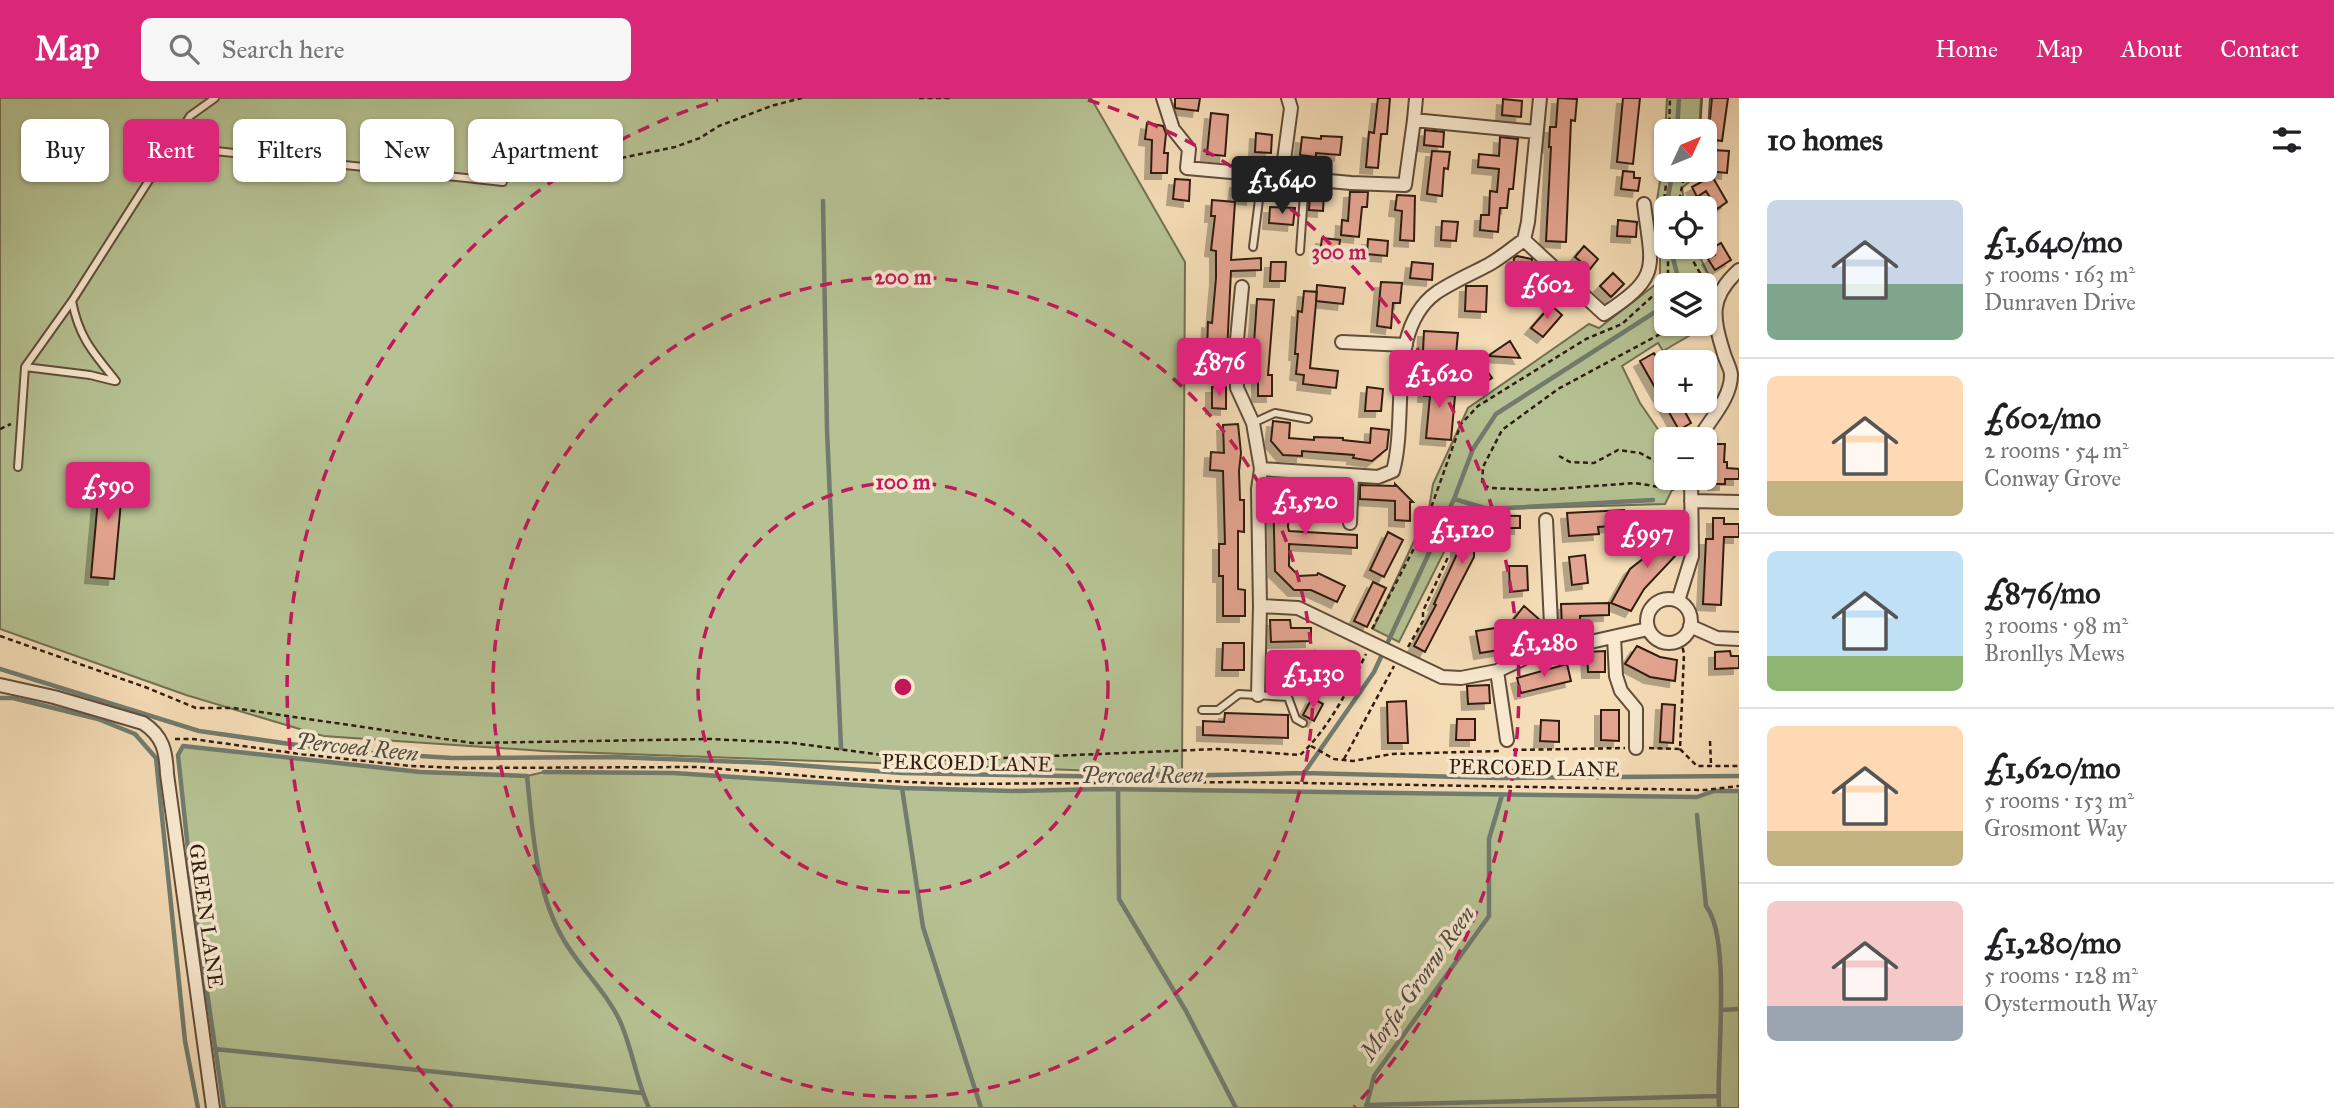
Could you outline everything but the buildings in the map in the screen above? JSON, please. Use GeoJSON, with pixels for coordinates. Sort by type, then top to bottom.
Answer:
{"type":"FeatureCollection","features":[{"type":"Feature","properties":{"kind":"street"},"geometry":{"type":"LineString","coordinates":[[1163,98],[1174,129],[1189,149],[1187,168],[1405,185],[1416,98]]}},
{"type":"Feature","properties":{"kind":"street"},"geometry":{"type":"LineString","coordinates":[[1282,175],[1291,108],[1288,98]]}},
{"type":"Feature","properties":{"kind":"street"},"geometry":{"type":"LineString","coordinates":[[1261,470],[1378,477],[1393,471],[1398,453],[1406,345],[1418,311],[1435,294],[1491,263],[1524,240],[1541,98]]}},
{"type":"Feature","properties":{"kind":"street"},"geometry":{"type":"LineString","coordinates":[[1414,120],[1536,132]]}},
{"type":"Feature","properties":{"kind":"street"},"geometry":{"type":"LineString","coordinates":[[1524,240],[1604,314],[1638,289],[1644,282],[1651,263],[1644,204]]}},
{"type":"Feature","properties":{"kind":"street"},"geometry":{"type":"LineString","coordinates":[[1706,427],[1735,375],[1716,331],[1714,312],[1721,291],[1739,270]]}},
{"type":"Feature","properties":{"kind":"street"},"geometry":{"type":"LineString","coordinates":[[1242,287],[1236,349],[1237,388],[1253,423],[1261,470],[1258,489],[1258,695]]}},
{"type":"Feature","properties":{"kind":"street"},"geometry":{"type":"LineString","coordinates":[[1342,342],[1406,345]]}},
{"type":"Feature","properties":{"kind":"street"},"geometry":{"type":"LineString","coordinates":[[1350,523],[1352,476]]}},
{"type":"Feature","properties":{"kind":"street"},"geometry":{"type":"LineString","coordinates":[[1678,601],[1692,556],[1691,490]]}},
{"type":"Feature","properties":{"kind":"street"},"geometry":{"type":"LineString","coordinates":[[1691,497],[1739,502]]}},
{"type":"Feature","properties":{"kind":"street"},"geometry":{"type":"LineString","coordinates":[[1546,520],[1552,645]]}},
{"type":"Feature","properties":{"kind":"street"},"geometry":{"type":"LineString","coordinates":[[1669,599],[1678,601],[1688,610],[1690,626],[1681,640],[1666,643],[1655,639],[1647,629],[1647,616],[1654,605],[1669,599]]}},
{"type":"Feature","properties":{"kind":"street"},"geometry":{"type":"LineString","coordinates":[[1260,606],[1298,608],[1443,677],[1461,678],[1497,671],[1552,645],[1577,645],[1647,629]]}},
{"type":"Feature","properties":{"kind":"street"},"geometry":{"type":"LineString","coordinates":[[1690,626],[1717,638],[1739,639]]}},
{"type":"Feature","properties":{"kind":"street"},"geometry":{"type":"LineString","coordinates":[[1614,637],[1616,676],[1620,691],[1636,709],[1636,748]]}},
{"type":"Feature","properties":{"kind":"street"},"geometry":{"type":"LineString","coordinates":[[1497,671],[1507,740]]}},
{"type":"Feature","properties":{"kind":"street"},"geometry":{"type":"LineString","coordinates":[[0,685],[123,716],[144,723],[158,735]]}},
{"type":"Feature","properties":{"kind":"street","name":"GREEN LANE"},"geometry":{"type":"LineString","coordinates":[[158,735],[167,752],[169,788],[213,1108]]}},
{"type":"Feature","properties":{"kind":"lane"},"geometry":{"type":"LineString","coordinates":[[188,119],[215,98]]}},
{"type":"Feature","properties":{"kind":"lane"},"geometry":{"type":"LineString","coordinates":[[1705,119],[1706,98]]}},
{"type":"Feature","properties":{"kind":"lane"},"geometry":{"type":"LineString","coordinates":[[219,151],[468,178]]}},
{"type":"Feature","properties":{"kind":"lane"},"geometry":{"type":"LineString","coordinates":[[1253,247],[1262,174]]}},
{"type":"Feature","properties":{"kind":"lane"},"geometry":{"type":"LineString","coordinates":[[1300,251],[1305,178]]}},
{"type":"Feature","properties":{"kind":"lane"},"geometry":{"type":"LineString","coordinates":[[18,467],[25,366],[72,301],[146,182]]}},
{"type":"Feature","properties":{"kind":"lane"},"geometry":{"type":"LineString","coordinates":[[1261,193],[1304,197]]}},
{"type":"Feature","properties":{"kind":"lane"},"geometry":{"type":"LineString","coordinates":[[25,366],[90,375],[116,382],[76,325],[72,301]]}},
{"type":"Feature","properties":{"kind":"lane"},"geometry":{"type":"LineString","coordinates":[[1253,423],[1275,413],[1308,419]]}},
{"type":"Feature","properties":{"kind":"lane"},"geometry":{"type":"LineString","coordinates":[[1202,710],[1218,710],[1239,694],[1288,697],[1296,719],[1303,723]]}},
{"type":"Feature","properties":{"kind":"path"},"geometry":{"type":"LineString","coordinates":[[623,158],[675,147],[700,138],[719,126],[771,106],[802,98]]}},
{"type":"Feature","properties":{"kind":"path"},"geometry":{"type":"LineString","coordinates":[[919,98],[952,98]]}},
{"type":"Feature","properties":{"kind":"path"},"geometry":{"type":"LineString","coordinates":[[1669,119],[1670,98]]}},
{"type":"Feature","properties":{"kind":"path"},"geometry":{"type":"LineString","coordinates":[[0,636],[145,687],[196,708],[233,708],[472,743],[711,739],[793,743],[890,756],[956,760],[1218,749],[1300,755],[1311,746],[1352,682],[1365,641],[1422,533],[1461,424],[1478,406],[1586,339],[1622,324],[1668,282],[1668,258],[1661,222],[1666,182]]}},
{"type":"Feature","properties":{"kind":"path"},"geometry":{"type":"LineString","coordinates":[[1692,259],[1704,280],[1721,291]]}},
{"type":"Feature","properties":{"kind":"path"},"geometry":{"type":"LineString","coordinates":[[1656,336],[1558,389],[1502,430],[1483,467],[1482,484],[1490,488],[1542,490],[1635,483],[1691,497]]}},
{"type":"Feature","properties":{"kind":"path"},"geometry":{"type":"LineString","coordinates":[[1559,456],[1570,462],[1594,463],[1618,450],[1640,453],[1654,461]]}},
{"type":"Feature","properties":{"kind":"path"},"geometry":{"type":"LineString","coordinates":[[1343,760],[1394,666],[1423,621],[1423,611],[1450,555]]}},
{"type":"Feature","properties":{"kind":"path"},"geometry":{"type":"LineString","coordinates":[[1680,749],[1684,654],[1681,640]]}},
{"type":"Feature","properties":{"kind":"path","name":"PERCOED LANE"},"geometry":{"type":"LineString","coordinates":[[158,735],[411,766],[531,769],[567,766],[698,767],[844,779],[953,784],[1245,782],[1704,790],[1739,786]]}},
{"type":"Feature","properties":{"kind":"path"},"geometry":{"type":"LineString","coordinates":[[1710,741],[1711,766]]}},
{"type":"Feature","properties":{"kind":"path"},"geometry":{"type":"LineString","coordinates":[[1311,746],[1325,756],[1353,761],[1392,754],[1680,749],[1697,766],[1739,766]]}},
{"type":"Feature","properties":{"kind":"green space"},"geometry":{"type":"Polygon","coordinates":[[[0,98],[1091,98],[1185,262],[1182,774],[543,751],[323,736],[186,695],[0,629],[0,98]]]}},
{"type":"Feature","properties":{"kind":"green space"},"geometry":{"type":"Polygon","coordinates":[[[1667,98],[1701,98],[1700,119],[1666,119],[1667,98]]]}},
{"type":"Feature","properties":{"kind":"green space"},"geometry":{"type":"Polygon","coordinates":[[[1660,182],[1689,182],[1682,188],[1683,196],[1658,196],[1660,182]]]}},
{"type":"Feature","properties":{"kind":"green space"},"geometry":{"type":"Polygon","coordinates":[[[1660,259],[1701,259],[1708,273],[1660,273],[1660,259]]]}},
{"type":"Feature","properties":{"kind":"green space"},"geometry":{"type":"Polygon","coordinates":[[[1654,286],[1654,336],[1689,336],[1665,350],[1658,343],[1622,366],[1640,403],[1656,427],[1654,427],[1654,490],[1672,490],[1665,504],[1465,510],[1399,642],[1373,629],[1429,509],[1433,484],[1468,408],[1589,324],[1599,328],[1654,286]]]}},
{"type":"Feature","properties":{"kind":"green space"},"geometry":{"type":"Polygon","coordinates":[[[183,746],[420,772],[527,776],[544,772],[674,773],[902,788],[1697,797],[1714,791],[1739,791],[1739,1108],[224,1108],[193,897],[178,755],[183,746]]]}},
{"type":"Feature","properties":{"kind":"waterway"},"geometry":{"type":"LineString","coordinates":[[1678,119],[1679,98]]}},
{"type":"Feature","properties":{"kind":"waterway"},"geometry":{"type":"LineString","coordinates":[[1668,196],[1671,182]]}},
{"type":"Feature","properties":{"kind":"waterway"},"geometry":{"type":"LineString","coordinates":[[823,201],[827,430],[841,748]]}},
{"type":"Feature","properties":{"kind":"waterway"},"geometry":{"type":"LineString","coordinates":[[1673,259],[1677,273]]}},
{"type":"Feature","properties":{"kind":"waterway"},"geometry":{"type":"LineString","coordinates":[[1304,773],[1374,672],[1454,499],[1473,449],[1496,414],[1654,313]]}},
{"type":"Feature","properties":{"kind":"waterway"},"geometry":{"type":"LineString","coordinates":[[1454,499],[1488,509],[1653,500]]}},
{"type":"Feature","properties":{"kind":"waterway"},"geometry":{"type":"LineString","coordinates":[[0,669],[199,731],[339,751],[452,758],[614,757],[769,763],[902,773],[1118,777],[1304,773],[1501,778],[1739,776]]}},
{"type":"Feature","properties":{"kind":"waterway"},"geometry":{"type":"LineString","coordinates":[[0,698],[13,698],[98,719],[135,734],[156,758],[185,1041],[198,1108]]}},
{"type":"Feature","properties":{"kind":"waterway","name":"Percoed Reen"},"geometry":{"type":"LineString","coordinates":[[224,1108],[193,897],[178,755],[183,746],[420,772],[527,776],[537,861],[547,903],[565,942],[617,1015],[649,1108]]}},
{"type":"Feature","properties":{"kind":"waterway","name":"Percoed Reen"},"geometry":{"type":"LineString","coordinates":[[544,772],[674,773],[902,788],[1012,791],[1104,789],[1697,797],[1714,791],[1739,791]]}},
{"type":"Feature","properties":{"kind":"waterway"},"geometry":{"type":"LineString","coordinates":[[902,788],[923,927],[981,1108]]}},
{"type":"Feature","properties":{"kind":"waterway"},"geometry":{"type":"LineString","coordinates":[[1118,789],[1119,899],[1186,1011],[1236,1108]]}},
{"type":"Feature","properties":{"kind":"waterway","name":"Morfa-Gronw Reen"},"geometry":{"type":"LineString","coordinates":[[1366,1108],[1374,1076],[1489,916],[1489,839],[1502,795]]}},
{"type":"Feature","properties":{"kind":"waterway"},"geometry":{"type":"LineString","coordinates":[[1697,815],[1706,906],[1714,922],[1719,945],[1719,1108]]}},
{"type":"Feature","properties":{"kind":"waterway"},"geometry":{"type":"LineString","coordinates":[[1721,1010],[1739,1009]]}},
{"type":"Feature","properties":{"kind":"waterway"},"geometry":{"type":"LineString","coordinates":[[215,1049],[642,1093]]}},
{"type":"Feature","properties":{"kind":"waterway"},"geometry":{"type":"LineString","coordinates":[[1366,1105],[1718,1096]]}}]}
